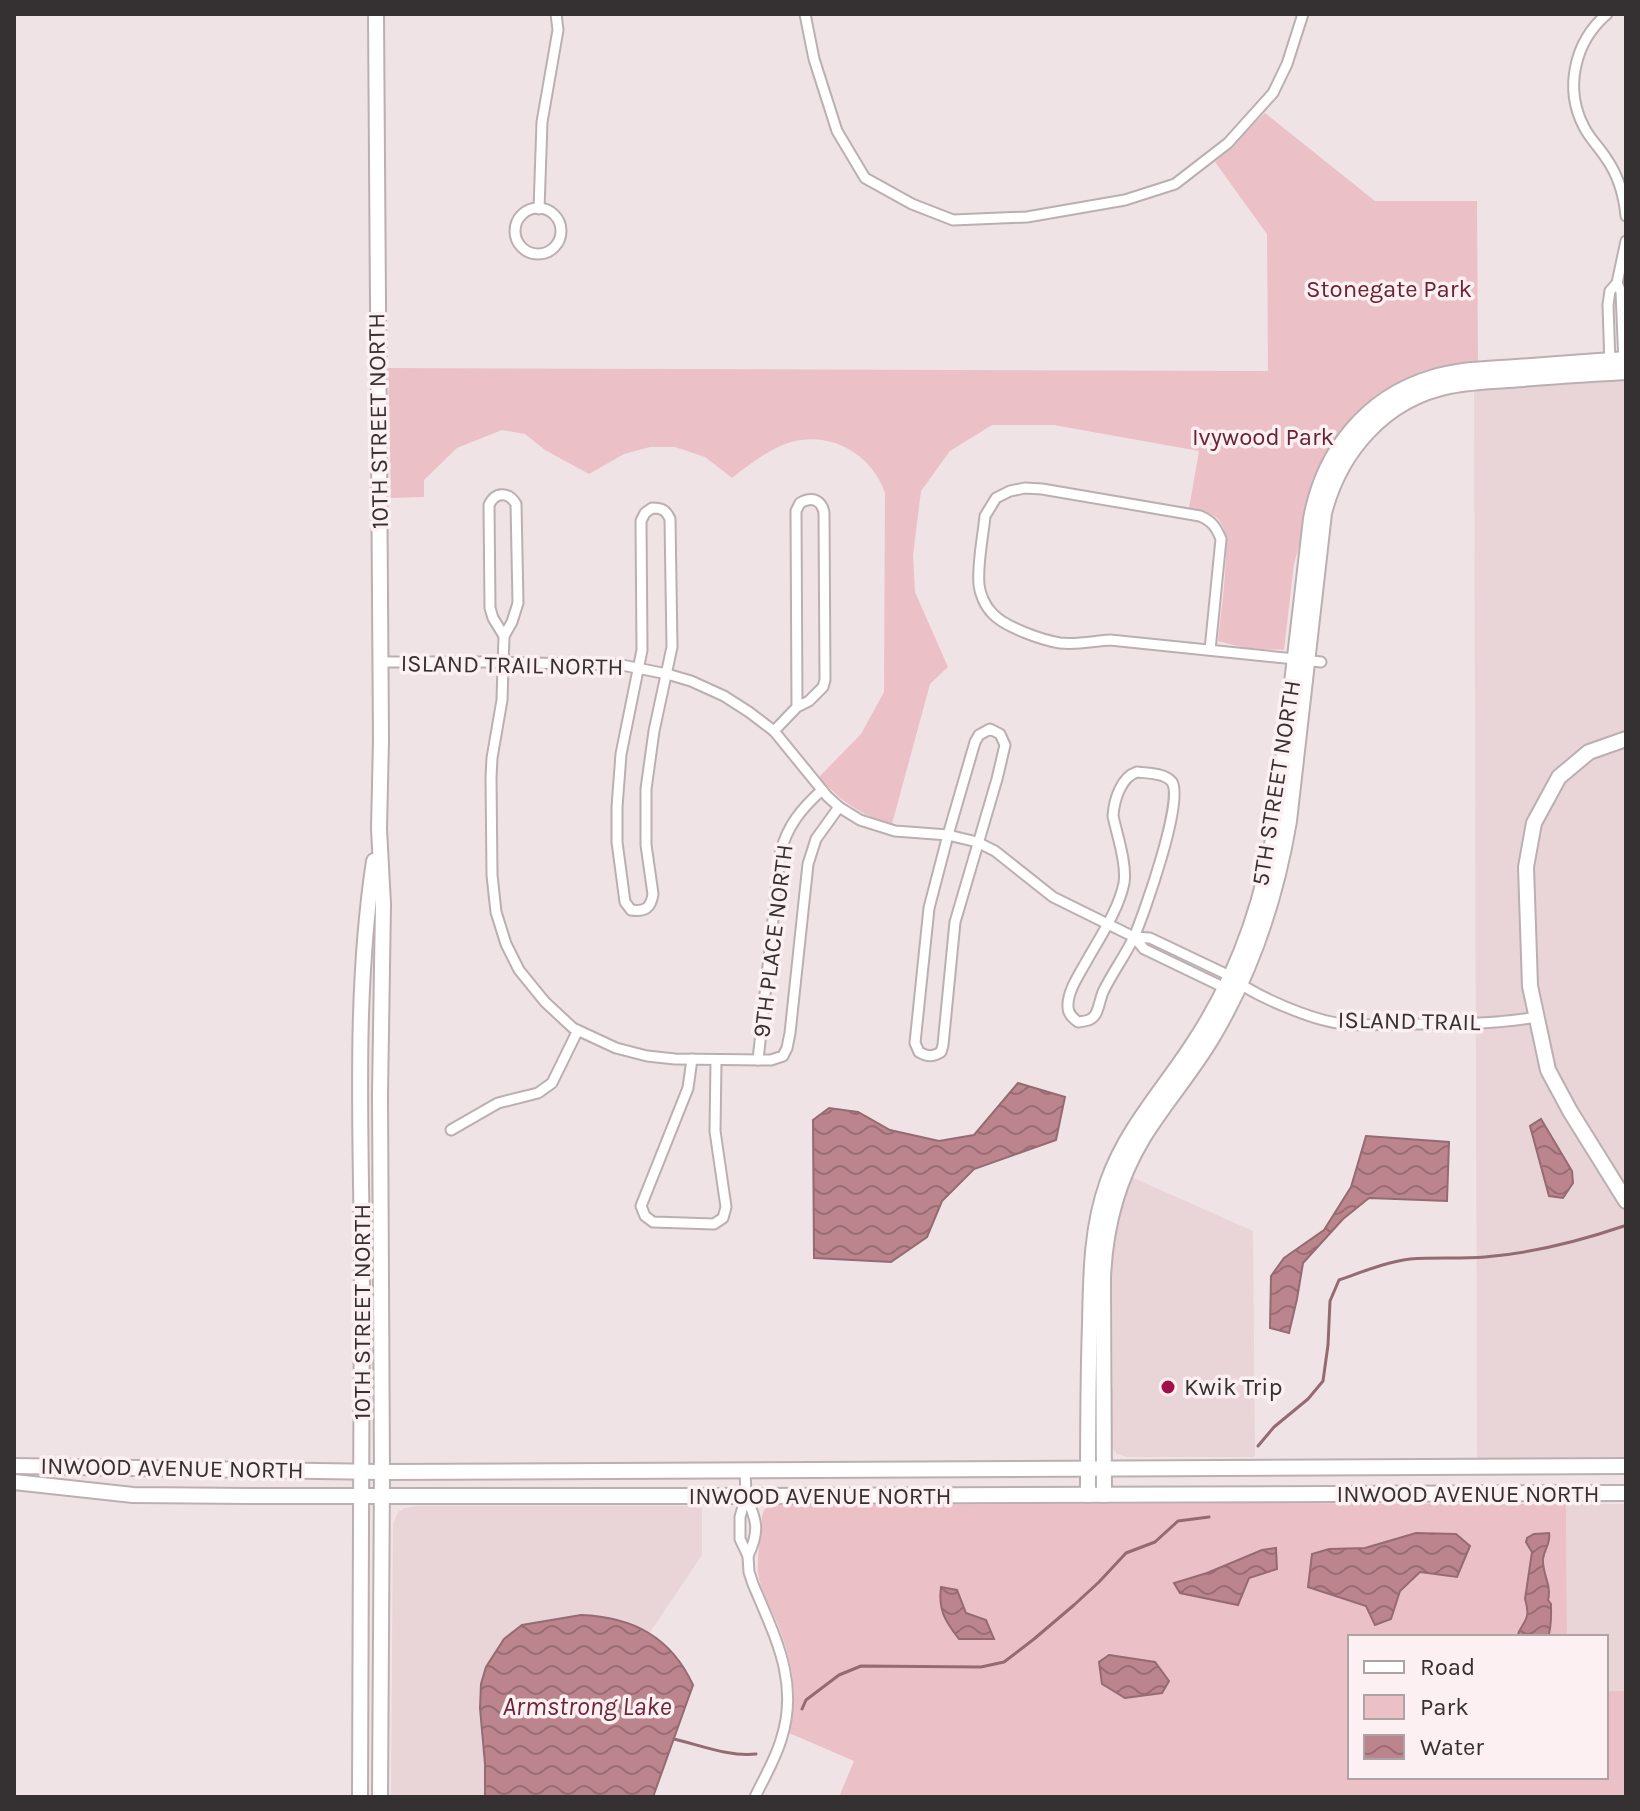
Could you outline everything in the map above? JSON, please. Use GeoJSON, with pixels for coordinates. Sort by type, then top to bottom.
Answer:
{"type":"FeatureCollection","features":[{"type":"Feature","properties":{"kind":"main road","name":"10TH STREET NORTH"},"geometry":{"type":"LineString","coordinates":[[376,14],[379,829],[383,904],[380,1797]]}},
{"type":"Feature","properties":{"kind":"main road","name":"5TH STREET NORTH"},"geometry":{"type":"LineString","coordinates":[[1088,1495],[1091,1273],[1101,1203],[1125,1143],[1232,983],[1265,923],[1290,812],[1322,529],[1333,484],[1347,457],[1372,426],[1404,403],[1426,393],[1449,386],[1620,366]]}},
{"type":"Feature","properties":{"kind":"main road"},"geometry":{"type":"LineString","coordinates":[[1626,739],[1589,752],[1559,777],[1534,823],[1526,867],[1530,986],[1548,1070],[1626,1201]]}},
{"type":"Feature","properties":{"kind":"main road","name":"10TH STREET NORTH"},"geometry":{"type":"LineString","coordinates":[[360,1797],[361,1002],[367,910],[379,829]]}},
{"type":"Feature","properties":{"kind":"main road","name":"5TH STREET NORTH"},"geometry":{"type":"LineString","coordinates":[[1104,1495],[1103,1268],[1113,1206],[1137,1147],[1201,1055],[1232,983]]}},
{"type":"Feature","properties":{"kind":"main road","name":"INWOOD AVENUE NORTH"},"geometry":{"type":"LineString","coordinates":[[14,1466],[382,1472],[1626,1466]]}},
{"type":"Feature","properties":{"kind":"main road","name":"INWOOD AVENUE NORTH"},"geometry":{"type":"LineString","coordinates":[[14,1482],[150,1495],[1626,1493]]}},
{"type":"Feature","properties":{"kind":"street"},"geometry":{"type":"LineString","coordinates":[[539,209],[542,122],[558,30],[556,14]]}},
{"type":"Feature","properties":{"kind":"street"},"geometry":{"type":"LineString","coordinates":[[805,14],[814,59],[837,131],[865,178],[912,204],[953,220],[1027,217],[1125,200],[1175,184],[1228,143],[1273,93],[1287,64],[1303,14]]}},
{"type":"Feature","properties":{"kind":"street"},"geometry":{"type":"LineString","coordinates":[[1607,14],[1589,35],[1579,54],[1574,95],[1585,130],[1615,175],[1626,216]]}},
{"type":"Feature","properties":{"kind":"street"},"geometry":{"type":"LineString","coordinates":[[539,209],[556,218],[560,230],[557,244],[538,254],[519,245],[515,231],[525,212],[539,209]]}},
{"type":"Feature","properties":{"kind":"street"},"geometry":{"type":"LineString","coordinates":[[1620,366],[1621,292],[1617,283],[1626,241]]}},
{"type":"Feature","properties":{"kind":"street"},"geometry":{"type":"LineString","coordinates":[[1210,650],[1221,539],[1217,527],[1210,520],[1042,489],[1010,491],[996,498],[990,506],[985,516],[979,583],[991,613],[1004,623],[1059,642],[1110,640],[1308,661]]}},
{"type":"Feature","properties":{"kind":"street"},"geometry":{"type":"LineString","coordinates":[[504,636],[493,618],[489,595],[489,505],[501,494],[516,504],[518,603],[504,636],[502,700],[491,777],[492,875],[496,912],[506,944],[519,970],[545,1002],[577,1032],[616,1048],[647,1056],[716,1061],[758,1060]]}},
{"type":"Feature","properties":{"kind":"street"},"geometry":{"type":"LineString","coordinates":[[774,731],[797,707],[809,701],[823,687],[826,674],[824,513],[823,506],[810,499],[800,503],[796,511],[797,707]]}},
{"type":"Feature","properties":{"kind":"street"},"geometry":{"type":"LineString","coordinates":[[652,508],[661,508],[670,519],[672,633],[646,789],[646,845],[653,894],[647,909],[640,912],[631,910],[625,902],[617,842],[621,754],[639,668],[642,650],[641,521],[652,508]]}},
{"type":"Feature","properties":{"kind":"street","name":"ISLAND TRAIL NORTH"},"geometry":{"type":"LineString","coordinates":[[380,662],[610,664],[691,681],[717,692],[774,731],[822,790],[839,807],[860,820],[895,831],[948,835],[977,842],[995,851],[1053,897],[1134,937],[1144,949],[1232,983]]}},
{"type":"Feature","properties":{"kind":"street"},"geometry":{"type":"LineString","coordinates":[[984,731],[995,731],[1005,745],[955,922],[943,1045],[941,1052],[927,1056],[919,1052],[915,1043],[927,922],[948,835],[975,742],[984,731]]}},
{"type":"Feature","properties":{"kind":"street"},"geometry":{"type":"LineString","coordinates":[[1131,773],[1163,776],[1173,784],[1174,790],[1161,861],[1134,937],[1095,1014],[1088,1021],[1078,1022],[1071,1017],[1068,1008],[1071,992],[1107,924],[1124,882],[1114,807],[1125,779],[1131,773]]}},
{"type":"Feature","properties":{"kind":"street","name":"9TH PLACE NORTH"},"geometry":{"type":"LineString","coordinates":[[822,790],[792,823],[780,854],[758,1060],[783,1056],[787,1048],[808,864],[816,839],[839,807]]}},
{"type":"Feature","properties":{"kind":"street","name":"ISLAND TRAIL"},"geometry":{"type":"LineString","coordinates":[[1232,983],[1312,1016],[1343,1024],[1471,1025],[1537,1017]]}},
{"type":"Feature","properties":{"kind":"street"},"geometry":{"type":"LineString","coordinates":[[451,1130],[498,1103],[538,1093],[552,1083],[577,1032]]}},
{"type":"Feature","properties":{"kind":"street"},"geometry":{"type":"LineString","coordinates":[[692,1059],[688,1088],[641,1206],[645,1216],[653,1222],[714,1224],[723,1218],[726,1207],[715,1131],[716,1061]]}},
{"type":"Feature","properties":{"kind":"street"},"geometry":{"type":"LineString","coordinates":[[745,1470],[746,1496],[740,1517],[740,1539],[748,1556],[753,1584],[783,1658],[788,1690],[781,1740],[755,1797]]}},
{"type":"Feature","properties":{"kind":"street"},"geometry":{"type":"LineString","coordinates":[[746,1496],[756,1518],[756,1540],[748,1556]]}},
{"type":"Feature","properties":{"kind":"shaded area"},"geometry":{"type":"Polygon","coordinates":[[[1626,377],[1626,1458],[1477,1459],[1474,387],[1626,377]]]}},
{"type":"Feature","properties":{"kind":"shaded area"},"geometry":{"type":"Polygon","coordinates":[[[1129,1176],[1253,1231],[1255,1457],[1127,1457],[1117,1454],[1110,1445],[1112,1260],[1129,1176]]]}},
{"type":"Feature","properties":{"kind":"shaded area"},"geometry":{"type":"Polygon","coordinates":[[[1566,1504],[1626,1504],[1626,1691],[1608,1691],[1608,1635],[1567,1635],[1566,1504]]]}},
{"type":"Feature","properties":{"kind":"shaded area"},"geometry":{"type":"Polygon","coordinates":[[[417,1506],[702,1506],[702,1555],[539,1797],[391,1797],[393,1524],[398,1512],[417,1506]]]}},
{"type":"Feature","properties":{"kind":"green space","name":"Ivywood Park"},"geometry":{"type":"Polygon","coordinates":[[[1265,113],[1375,201],[1477,201],[1478,365],[1433,372],[1321,468],[1294,564],[1284,650],[1245,648],[1218,641],[1226,563],[1225,534],[1216,517],[1189,508],[1199,451],[1054,425],[992,425],[950,451],[921,491],[913,555],[915,592],[948,667],[930,684],[892,824],[852,806],[819,777],[861,734],[884,692],[885,493],[870,467],[848,449],[821,440],[791,442],[767,453],[732,478],[705,457],[675,447],[650,447],[624,454],[589,474],[545,450],[525,434],[502,430],[457,448],[424,480],[424,497],[391,498],[388,368],[1268,371],[1267,234],[1215,162],[1265,113]]]}},
{"type":"Feature","properties":{"kind":"green space"},"geometry":{"type":"Polygon","coordinates":[[[1566,1504],[1567,1635],[1348,1635],[1348,1779],[1608,1779],[1608,1691],[1626,1691],[1626,1797],[839,1797],[854,1761],[789,1733],[793,1702],[790,1661],[758,1571],[762,1516],[770,1505],[1566,1504]]]}},
{"type":"Feature","properties":{"kind":"water"},"geometry":{"type":"Polygon","coordinates":[[[1018,1083],[1065,1097],[1056,1140],[974,1169],[942,1201],[927,1237],[891,1262],[814,1258],[813,1120],[829,1108],[858,1112],[890,1130],[939,1141],[974,1135],[1018,1083]]]}},
{"type":"Feature","properties":{"kind":"water"},"geometry":{"type":"Polygon","coordinates":[[[1541,1119],[1572,1171],[1573,1183],[1563,1198],[1549,1196],[1530,1126],[1541,1119]]]}},
{"type":"Feature","properties":{"kind":"water"},"geometry":{"type":"Polygon","coordinates":[[[1366,1136],[1449,1142],[1447,1201],[1369,1198],[1343,1219],[1303,1263],[1289,1333],[1270,1328],[1271,1276],[1284,1258],[1324,1230],[1351,1187],[1366,1136]]]}},
{"type":"Feature","properties":{"kind":"water"},"geometry":{"type":"Polygon","coordinates":[[[1416,1533],[1456,1534],[1470,1546],[1457,1577],[1420,1572],[1400,1591],[1391,1619],[1375,1625],[1366,1606],[1308,1587],[1312,1554],[1329,1549],[1365,1548],[1416,1533]]]}},
{"type":"Feature","properties":{"kind":"water"},"geometry":{"type":"Polygon","coordinates":[[[1549,1533],[1543,1559],[1551,1604],[1549,1633],[1518,1635],[1527,1612],[1525,1599],[1532,1552],[1526,1542],[1534,1534],[1549,1533]]]}},
{"type":"Feature","properties":{"kind":"water"},"geometry":{"type":"Polygon","coordinates":[[[1276,1548],[1277,1569],[1249,1578],[1238,1605],[1180,1593],[1174,1583],[1262,1550],[1276,1548]]]}},
{"type":"Feature","properties":{"kind":"water"},"geometry":{"type":"Polygon","coordinates":[[[941,1587],[957,1590],[966,1613],[986,1620],[994,1639],[959,1639],[944,1615],[941,1587]]]}},
{"type":"Feature","properties":{"kind":"water","name":"Armstrong Lake"},"geometry":{"type":"Polygon","coordinates":[[[581,1615],[617,1620],[648,1633],[674,1654],[693,1685],[653,1797],[485,1797],[480,1708],[481,1684],[486,1667],[504,1639],[522,1625],[581,1615]]]}},
{"type":"Feature","properties":{"kind":"water"},"geometry":{"type":"Polygon","coordinates":[[[1109,1655],[1155,1662],[1169,1681],[1162,1693],[1125,1698],[1102,1684],[1099,1662],[1109,1655]]]}},
{"type":"Feature","properties":{"kind":"waterway"},"geometry":{"type":"LineString","coordinates":[[1258,1446],[1323,1381],[1330,1301],[1339,1280],[1401,1260],[1520,1253],[1624,1226]]}},
{"type":"Feature","properties":{"kind":"waterway"},"geometry":{"type":"LineString","coordinates":[[802,1709],[806,1700],[839,1675],[861,1666],[981,1667],[1004,1662],[1074,1605],[1126,1553],[1155,1542],[1178,1521],[1209,1517]]}},
{"type":"Feature","properties":{"kind":"waterway"},"geometry":{"type":"LineString","coordinates":[[674,1739],[725,1752],[756,1754]]}},
{"type":"Feature","properties":{"kind":"place","name":"Kwik Trip"},"geometry":{"type":"Point","coordinates":[1168,1387]}},
{"type":"Feature","properties":{"kind":"park label","name":"Stonegate Park"},"geometry":{"type":"Point","coordinates":[1389,289]}}]}
